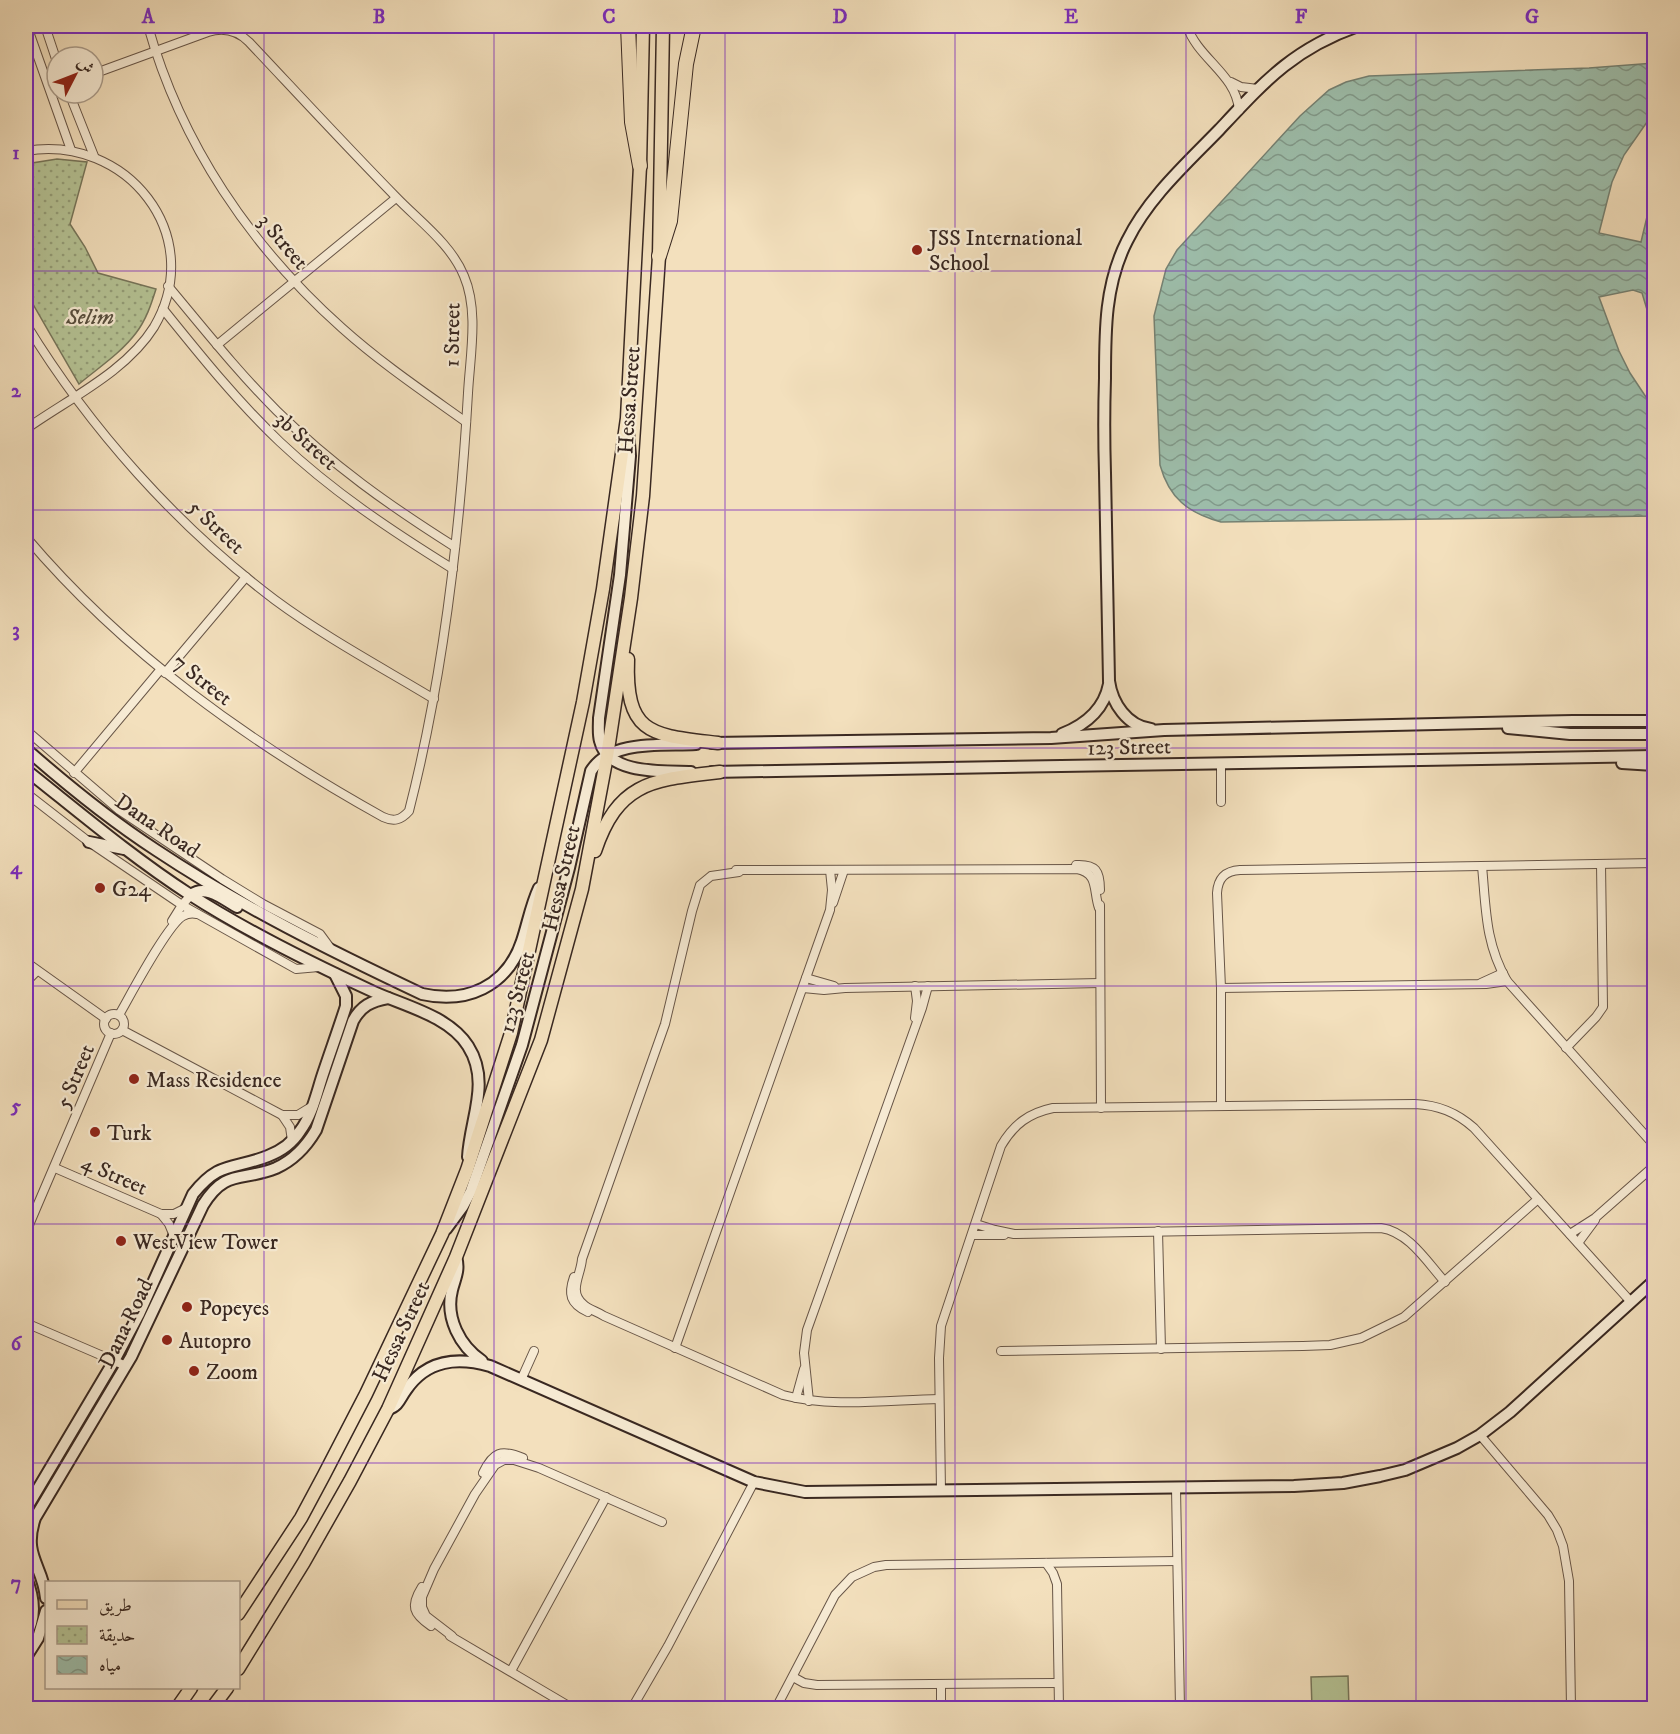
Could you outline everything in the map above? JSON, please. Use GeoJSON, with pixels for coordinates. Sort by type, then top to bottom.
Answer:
{"type":"FeatureCollection","features":[{"type":"Feature","properties":{"kind":"highway"},"geometry":{"type":"LineString","coordinates":[[628,26],[632,122],[634,145],[640,166]]}},
{"type":"Feature","properties":{"kind":"highway"},"geometry":{"type":"LineString","coordinates":[[659,256],[670,221],[686,64],[694,26]]}},
{"type":"Feature","properties":{"kind":"main road","name":"Hessa Street"},"geometry":{"type":"LineString","coordinates":[[240,1611],[301,1518],[315,1492],[366,1394],[442,1234],[467,1170],[511,1033],[585,690],[603,589],[627,418],[640,166],[643,26]]}},
{"type":"Feature","properties":{"kind":"main road","name":"Hessa Street"},"geometry":{"type":"LineString","coordinates":[[240,1667],[310,1552],[388,1409],[456,1257],[541,1040],[582,889],[607,756],[631,598],[643,496],[659,256],[663,26]]}},
{"type":"Feature","properties":{"kind":"main road"},"geometry":{"type":"LineString","coordinates":[[631,598],[628,680],[632,708],[648,727],[663,735],[718,743]]}},
{"type":"Feature","properties":{"kind":"main road"},"geometry":{"type":"LineString","coordinates":[[582,889],[607,821],[619,804],[635,790],[654,782],[720,772]]}},
{"type":"Feature","properties":{"kind":"main road"},"geometry":{"type":"LineString","coordinates":[[177,1708],[190,1689]]}},
{"type":"Feature","properties":{"kind":"main road"},"geometry":{"type":"LineString","coordinates":[[212,1708],[226,1689]]}},
{"type":"Feature","properties":{"kind":"street"},"geometry":{"type":"LineString","coordinates":[[27,26],[72,150]]}},
{"type":"Feature","properties":{"kind":"street"},"geometry":{"type":"LineString","coordinates":[[45,26],[51,45]]}},
{"type":"Feature","properties":{"kind":"street","name":"3 Street"},"geometry":{"type":"LineString","coordinates":[[148,26],[155,51],[185,123],[208,167],[247,226],[315,303],[372,354],[466,422]]}},
{"type":"Feature","properties":{"kind":"street"},"geometry":{"type":"LineString","coordinates":[[1187,26],[1196,45],[1227,79],[1236,93],[1239,110]]}},
{"type":"Feature","properties":{"kind":"street"},"geometry":{"type":"LineString","coordinates":[[1164,730],[1146,728],[1130,720],[1118,707],[1110,690],[1109,681],[1104,431],[1105,331],[1109,292],[1116,266],[1126,241],[1147,208],[1258,89],[1297,55],[1317,43],[1358,26]]}},
{"type":"Feature","properties":{"kind":"street","name":"1 Street"},"geometry":{"type":"LineString","coordinates":[[105,70],[217,29],[226,29],[242,36],[396,198],[448,249],[457,262],[469,290],[472,321],[466,422],[453,569],[434,699],[409,811],[397,820],[390,820],[383,816]]}},
{"type":"Feature","properties":{"kind":"street"},"geometry":{"type":"LineString","coordinates":[[1227,79],[1241,87],[1258,89]]}},
{"type":"Feature","properties":{"kind":"street"},"geometry":{"type":"LineString","coordinates":[[74,105],[94,156]]}},
{"type":"Feature","properties":{"kind":"street"},"geometry":{"type":"LineString","coordinates":[[26,151],[48,148],[72,150],[94,156],[126,174],[139,186],[154,208],[166,233],[169,250],[168,286],[163,309],[153,327],[127,358],[75,397],[26,429]]}},
{"type":"Feature","properties":{"kind":"street"},"geometry":{"type":"LineString","coordinates":[[217,345],[396,198]]}},
{"type":"Feature","properties":{"kind":"street","name":"3b Street"},"geometry":{"type":"LineString","coordinates":[[168,286],[275,409],[336,464],[394,509],[455,547]]}},
{"type":"Feature","properties":{"kind":"street","name":"3b Street"},"geometry":{"type":"LineString","coordinates":[[163,309],[221,380],[282,444],[364,511],[453,569]]}},
{"type":"Feature","properties":{"kind":"street","name":"5 Street"},"geometry":{"type":"LineString","coordinates":[[26,324],[75,397],[115,447],[195,531],[246,577],[316,628],[434,699]]}},
{"type":"Feature","properties":{"kind":"street"},"geometry":{"type":"LineString","coordinates":[[607,756],[600,740],[599,718],[620,575],[630,456],[627,418]]}},
{"type":"Feature","properties":{"kind":"street","name":"7 Street"},"geometry":{"type":"LineString","coordinates":[[26,537],[96,611],[163,671],[217,713],[286,760],[383,816]]}},
{"type":"Feature","properties":{"kind":"street"},"geometry":{"type":"LineString","coordinates":[[74,773],[246,577]]}},
{"type":"Feature","properties":{"kind":"street"},"geometry":{"type":"LineString","coordinates":[[1051,738],[1076,728],[1090,718],[1105,698],[1109,681]]}},
{"type":"Feature","properties":{"kind":"street","name":"123 Street"},"geometry":{"type":"LineString","coordinates":[[442,1234],[453,1221],[471,1191],[492,1134],[522,1045],[569,868],[591,771],[594,765],[607,756],[630,748],[718,743],[1051,738],[1164,730],[1654,721]]}},
{"type":"Feature","properties":{"kind":"street"},"geometry":{"type":"LineString","coordinates":[[1465,723],[1485,727],[1570,734],[1654,734]]}},
{"type":"Feature","properties":{"kind":"street"},"geometry":{"type":"LineString","coordinates":[[26,730],[119,810],[262,904],[320,934],[332,951]]}},
{"type":"Feature","properties":{"kind":"street","name":"Dana Road"},"geometry":{"type":"LineString","coordinates":[[26,749],[94,805],[156,850],[271,918],[332,951],[422,994],[452,998],[467,996],[495,982],[515,957],[531,908],[546,874]]}},
{"type":"Feature","properties":{"kind":"street","name":"123 Street"},"geometry":{"type":"LineString","coordinates":[[607,756],[619,763],[642,770],[720,772],[1654,756]]}},
{"type":"Feature","properties":{"kind":"street"},"geometry":{"type":"LineString","coordinates":[[1544,758],[1654,765]]}},
{"type":"Feature","properties":{"kind":"street"},"geometry":{"type":"LineString","coordinates":[[1221,764],[1221,801]]}},
{"type":"Feature","properties":{"kind":"street","name":"Dana Road"},"geometry":{"type":"LineString","coordinates":[[26,770],[128,850],[191,895],[254,933],[320,967],[444,1024],[456,1033],[467,1044],[479,1073],[480,1088],[468,1147],[467,1170]]}},
{"type":"Feature","properties":{"kind":"street"},"geometry":{"type":"LineString","coordinates":[[26,793],[89,842],[182,905],[296,969],[320,967]]}},
{"type":"Feature","properties":{"kind":"street"},"geometry":{"type":"LineString","coordinates":[[89,842],[128,850]]}},
{"type":"Feature","properties":{"kind":"street"},"geometry":{"type":"LineString","coordinates":[[1221,1106],[1221,988],[1217,893],[1220,879],[1226,873],[1240,870],[1654,862]]}},
{"type":"Feature","properties":{"kind":"street"},"geometry":{"type":"LineString","coordinates":[[1566,1048],[1603,1007],[1601,864]]}},
{"type":"Feature","properties":{"kind":"street"},"geometry":{"type":"LineString","coordinates":[[1482,866],[1492,950],[1507,981],[1654,1145]]}},
{"type":"Feature","properties":{"kind":"street"},"geometry":{"type":"LineString","coordinates":[[939,1400],[809,1401],[796,1398],[770,1390],[604,1316],[580,1308],[571,1299],[571,1286],[668,1016],[696,884],[703,874],[709,871],[1057,867],[1081,869],[1088,873],[1095,883],[1099,908],[1101,1108]]}},
{"type":"Feature","properties":{"kind":"street"},"geometry":{"type":"LineString","coordinates":[[830,870],[832,890],[830,910]]}},
{"type":"Feature","properties":{"kind":"street"},"geometry":{"type":"LineString","coordinates":[[675,1348],[839,890],[844,870]]}},
{"type":"Feature","properties":{"kind":"street"},"geometry":{"type":"LineString","coordinates":[[119,1016],[182,905],[191,895],[206,891],[254,915],[271,918]]}},
{"type":"Feature","properties":{"kind":"street"},"geometry":{"type":"LineString","coordinates":[[167,934],[182,916],[189,913],[198,914]]}},
{"type":"Feature","properties":{"kind":"street"},"geometry":{"type":"LineString","coordinates":[[26,962],[106,1019]]}},
{"type":"Feature","properties":{"kind":"street"},"geometry":{"type":"LineString","coordinates":[[26,982],[37,971]]}},
{"type":"Feature","properties":{"kind":"street"},"geometry":{"type":"LineString","coordinates":[[1479,984],[1503,973]]}},
{"type":"Feature","properties":{"kind":"street","name":"Dana Road"},"geometry":{"type":"LineString","coordinates":[[26,1509],[114,1361],[139,1314],[193,1194],[215,1172],[228,1166],[270,1156],[292,1142],[301,1130],[312,1106],[346,1006],[346,996],[335,974]]}},
{"type":"Feature","properties":{"kind":"street"},"geometry":{"type":"LineString","coordinates":[[806,978],[845,988]]}},
{"type":"Feature","properties":{"kind":"street"},"geometry":{"type":"LineString","coordinates":[[1221,988],[1492,984],[1507,981]]}},
{"type":"Feature","properties":{"kind":"street"},"geometry":{"type":"LineString","coordinates":[[802,988],[824,990],[1100,983]]}},
{"type":"Feature","properties":{"kind":"street"},"geometry":{"type":"LineString","coordinates":[[914,1028],[915,986]]}},
{"type":"Feature","properties":{"kind":"street"},"geometry":{"type":"LineString","coordinates":[[809,1401],[804,1365],[805,1342],[810,1319],[928,986]]}},
{"type":"Feature","properties":{"kind":"street","name":"Dana Road"},"geometry":{"type":"LineString","coordinates":[[45,1595],[31,1554],[31,1529],[35,1518],[126,1366],[203,1205],[210,1193],[221,1183],[234,1177],[274,1169],[299,1154],[316,1130],[358,1012],[366,1005],[388,998]]}},
{"type":"Feature","properties":{"kind":"street"},"geometry":{"type":"LineString","coordinates":[[113,1014],[119,1016],[124,1024],[122,1030],[111,1033],[105,1027],[106,1019],[113,1014]]}},
{"type":"Feature","properties":{"kind":"street"},"geometry":{"type":"LineString","coordinates":[[122,1030],[282,1115],[298,1115],[312,1106]]}},
{"type":"Feature","properties":{"kind":"street","name":"5 Street"},"geometry":{"type":"LineString","coordinates":[[26,1232],[111,1033]]}},
{"type":"Feature","properties":{"kind":"street"},"geometry":{"type":"LineString","coordinates":[[324,1070],[330,1069],[335,1076]]}},
{"type":"Feature","properties":{"kind":"street"},"geometry":{"type":"LineString","coordinates":[[940,1491],[939,1342],[945,1310],[1001,1146],[1017,1124],[1040,1111],[1053,1108],[1415,1104],[1441,1107],[1458,1116],[1473,1128],[1631,1302]]}},
{"type":"Feature","properties":{"kind":"street"},"geometry":{"type":"LineString","coordinates":[[282,1115],[290,1127],[292,1142]]}},
{"type":"Feature","properties":{"kind":"street"},"geometry":{"type":"LineString","coordinates":[[1570,1234],[1595,1218],[1654,1166]]}},
{"type":"Feature","properties":{"kind":"street","name":"4 Street"},"geometry":{"type":"LineString","coordinates":[[55,1168],[161,1214],[174,1214],[186,1208]]}},
{"type":"Feature","properties":{"kind":"street"},"geometry":{"type":"LineString","coordinates":[[1001,1351],[1303,1346],[1346,1342],[1376,1332],[1417,1307],[1538,1199]]}},
{"type":"Feature","properties":{"kind":"street","name":"4 Street"},"geometry":{"type":"LineString","coordinates":[[161,1214],[170,1224],[174,1237]]}},
{"type":"Feature","properties":{"kind":"street"},"geometry":{"type":"LineString","coordinates":[[1578,1243],[1595,1218]]}},
{"type":"Feature","properties":{"kind":"street"},"geometry":{"type":"LineString","coordinates":[[976,1224],[1014,1234]]}},
{"type":"Feature","properties":{"kind":"street"},"geometry":{"type":"LineString","coordinates":[[972,1235],[1389,1229],[1405,1237],[1445,1282]]}},
{"type":"Feature","properties":{"kind":"street"},"geometry":{"type":"LineString","coordinates":[[1158,1231],[1161,1349]]}},
{"type":"Feature","properties":{"kind":"street"},"geometry":{"type":"LineString","coordinates":[[456,1257],[458,1275],[450,1301],[453,1323],[467,1349],[490,1366]]}},
{"type":"Feature","properties":{"kind":"street"},"geometry":{"type":"LineString","coordinates":[[388,1409],[396,1405],[414,1380],[433,1367],[468,1360],[490,1366],[753,1482],[805,1492],[1176,1488],[1340,1483],[1405,1470],[1457,1448],[1480,1434],[1510,1412],[1654,1281]]}},
{"type":"Feature","properties":{"kind":"street"},"geometry":{"type":"LineString","coordinates":[[26,1323],[126,1366]]}},
{"type":"Feature","properties":{"kind":"street"},"geometry":{"type":"LineString","coordinates":[[521,1380],[534,1351]]}},
{"type":"Feature","properties":{"kind":"street"},"geometry":{"type":"LineString","coordinates":[[796,1398],[804,1365]]}},
{"type":"Feature","properties":{"kind":"street"},"geometry":{"type":"LineString","coordinates":[[1480,1434],[1548,1515],[1563,1546],[1569,1581],[1571,1708]]}},
{"type":"Feature","properties":{"kind":"street"},"geometry":{"type":"LineString","coordinates":[[572,1708],[423,1621],[415,1611],[416,1598],[475,1494],[475,1488],[488,1462],[497,1455],[513,1454],[539,1468],[662,1522]]}},
{"type":"Feature","properties":{"kind":"street"},"geometry":{"type":"LineString","coordinates":[[632,1708],[668,1646],[753,1482]]}},
{"type":"Feature","properties":{"kind":"street"},"geometry":{"type":"LineString","coordinates":[[1176,1488],[1180,1708]]}},
{"type":"Feature","properties":{"kind":"street"},"geometry":{"type":"LineString","coordinates":[[511,1671],[606,1497]]}},
{"type":"Feature","properties":{"kind":"street"},"geometry":{"type":"LineString","coordinates":[[776,1708],[835,1595],[847,1581],[862,1571],[886,1565],[1177,1561]]}},
{"type":"Feature","properties":{"kind":"street"},"geometry":{"type":"LineString","coordinates":[[1046,1563],[1057,1584],[1059,1708]]}},
{"type":"Feature","properties":{"kind":"street"},"geometry":{"type":"LineString","coordinates":[[1057,1584],[1066,1563]]}},
{"type":"Feature","properties":{"kind":"street"},"geometry":{"type":"LineString","coordinates":[[26,1578],[34,1604],[26,1633],[38,1638]]}},
{"type":"Feature","properties":{"kind":"street"},"geometry":{"type":"LineString","coordinates":[[26,1657],[38,1638],[45,1614]]}},
{"type":"Feature","properties":{"kind":"street"},"geometry":{"type":"LineString","coordinates":[[793,1677],[804,1683],[818,1685],[1058,1683]]}},
{"type":"Feature","properties":{"kind":"street"},"geometry":{"type":"LineString","coordinates":[[941,1684],[941,1708]]}},
{"type":"Feature","properties":{"kind":"green space","name":"Selim"},"geometry":{"type":"Polygon","coordinates":[[[57,159],[87,162],[70,224],[98,273],[156,289],[145,318],[136,333],[116,354],[79,384],[26,292],[26,164],[57,159]]]}},
{"type":"Feature","properties":{"kind":"green space"},"geometry":{"type":"Polygon","coordinates":[[[1348,1676],[1349,1708],[1312,1708],[1311,1677],[1348,1676]]]}},
{"type":"Feature","properties":{"kind":"water"},"geometry":{"type":"Polygon","coordinates":[[[1654,63],[1654,112],[1624,155],[1612,182],[1599,233],[1641,242],[1654,194],[1654,333],[1642,293],[1633,290],[1599,297],[1619,351],[1630,373],[1654,409],[1654,516],[1221,522],[1190,509],[1175,495],[1160,465],[1154,316],[1166,269],[1177,250],[1300,116],[1329,90],[1346,82],[1369,76],[1589,68],[1654,63]]]}},
{"type":"Feature","properties":{"kind":"place","name":"JSS International School"},"geometry":{"type":"Point","coordinates":[917,250]}},
{"type":"Feature","properties":{"kind":"place","name":"G24"},"geometry":{"type":"Point","coordinates":[100,888]}},
{"type":"Feature","properties":{"kind":"place","name":"Mass Residence"},"geometry":{"type":"Point","coordinates":[134,1079]}},
{"type":"Feature","properties":{"kind":"place","name":"Turk"},"geometry":{"type":"Point","coordinates":[95,1132]}},
{"type":"Feature","properties":{"kind":"place","name":"WestView Tower"},"geometry":{"type":"Point","coordinates":[121,1241]}},
{"type":"Feature","properties":{"kind":"place","name":"Popeyes"},"geometry":{"type":"Point","coordinates":[187,1307]}},
{"type":"Feature","properties":{"kind":"place","name":"Autopro"},"geometry":{"type":"Point","coordinates":[167,1340]}},
{"type":"Feature","properties":{"kind":"place","name":"Zoom"},"geometry":{"type":"Point","coordinates":[194,1371]}}]}
